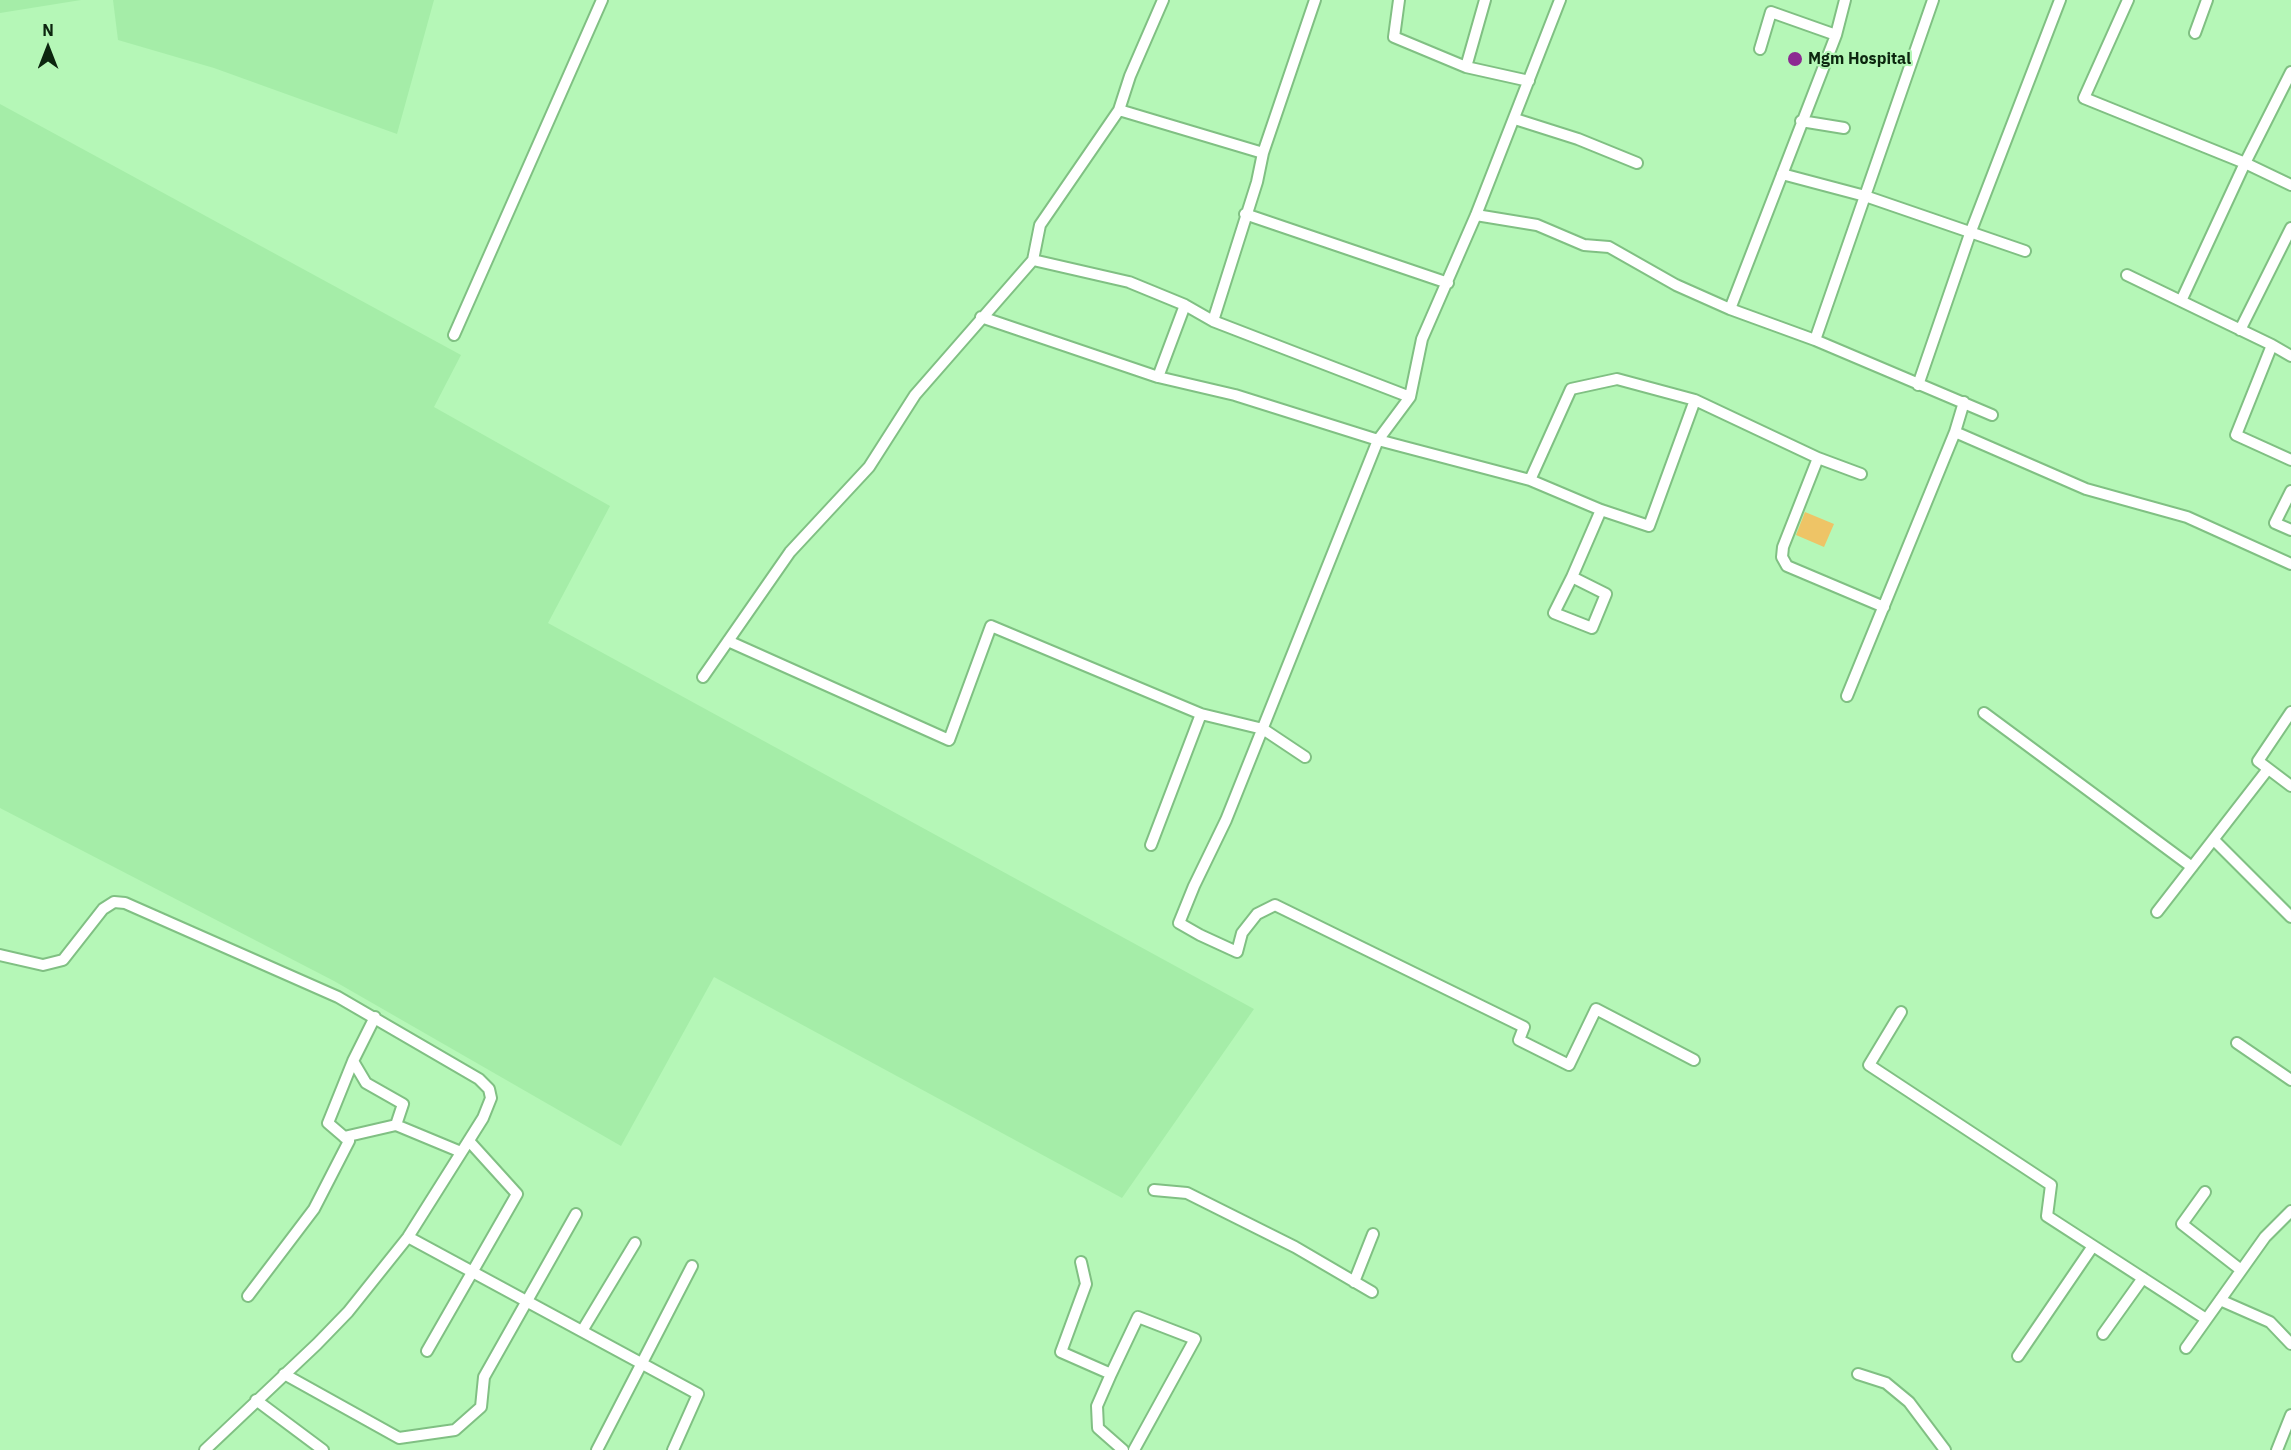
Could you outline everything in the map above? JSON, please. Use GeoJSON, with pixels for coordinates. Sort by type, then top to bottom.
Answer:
{"type":"FeatureCollection","features":[{"type":"Feature","properties":{"kind":"street"},"geometry":{"type":"LineString","coordinates":[[454,336],[602,0]]}},
{"type":"Feature","properties":{"kind":"street"},"geometry":{"type":"LineString","coordinates":[[703,677],[790,552],[869,467],[915,395],[1033,260],[1040,225],[1119,110],[1130,76],[1163,0]]}},
{"type":"Feature","properties":{"kind":"street"},"geometry":{"type":"LineString","coordinates":[[1213,321],[1245,214],[1257,183],[1263,153],[1316,0]]}},
{"type":"Feature","properties":{"kind":"street"},"geometry":{"type":"LineString","coordinates":[[1399,0],[1394,37],[1467,67],[1528,81]]}},
{"type":"Feature","properties":{"kind":"street"},"geometry":{"type":"LineString","coordinates":[[1467,67],[1485,0]]}},
{"type":"Feature","properties":{"kind":"street"},"geometry":{"type":"LineString","coordinates":[[1560,0],[1476,215],[1422,339],[1410,397],[1378,440],[1226,820],[1179,923],[1238,952],[1242,933],[1257,914],[1275,905],[1524,1027],[1519,1040],[1569,1065],[1596,1009],[1694,1060]]}},
{"type":"Feature","properties":{"kind":"street"},"geometry":{"type":"LineString","coordinates":[[1730,309],[1836,35],[1845,0]]}},
{"type":"Feature","properties":{"kind":"street"},"geometry":{"type":"LineString","coordinates":[[1815,340],[1933,0]]}},
{"type":"Feature","properties":{"kind":"street"},"geometry":{"type":"LineString","coordinates":[[1918,385],[1971,231],[2060,0]]}},
{"type":"Feature","properties":{"kind":"street"},"geometry":{"type":"LineString","coordinates":[[2128,0],[2084,98],[2245,163],[2291,185]]}},
{"type":"Feature","properties":{"kind":"street"},"geometry":{"type":"LineString","coordinates":[[2195,33],[2207,0]]}},
{"type":"Feature","properties":{"kind":"street"},"geometry":{"type":"LineString","coordinates":[[1760,49],[1771,12],[1836,35]]}},
{"type":"Feature","properties":{"kind":"street"},"geometry":{"type":"LineString","coordinates":[[2181,301],[2245,163],[2291,72]]}},
{"type":"Feature","properties":{"kind":"street"},"geometry":{"type":"LineString","coordinates":[[1119,110],[1263,153]]}},
{"type":"Feature","properties":{"kind":"street"},"geometry":{"type":"LineString","coordinates":[[1515,119],[1578,139],[1637,163]]}},
{"type":"Feature","properties":{"kind":"street"},"geometry":{"type":"LineString","coordinates":[[1801,121],[1844,128]]}},
{"type":"Feature","properties":{"kind":"street"},"geometry":{"type":"LineString","coordinates":[[1782,174],[1865,196],[2025,251]]}},
{"type":"Feature","properties":{"kind":"street"},"geometry":{"type":"LineString","coordinates":[[1245,214],[1448,283]]}},
{"type":"Feature","properties":{"kind":"street"},"geometry":{"type":"LineString","coordinates":[[1476,215],[1537,225],[1584,245],[1608,247],[1676,285],[1730,309],[1815,340],[1992,415]]}},
{"type":"Feature","properties":{"kind":"street"},"geometry":{"type":"LineString","coordinates":[[2240,330],[2290,230]]}},
{"type":"Feature","properties":{"kind":"street"},"geometry":{"type":"LineString","coordinates":[[1033,260],[1129,282],[1185,305],[1213,321],[1410,397]]}},
{"type":"Feature","properties":{"kind":"street"},"geometry":{"type":"LineString","coordinates":[[2127,275],[2291,356]]}},
{"type":"Feature","properties":{"kind":"street"},"geometry":{"type":"LineString","coordinates":[[1158,377],[1185,305]]}},
{"type":"Feature","properties":{"kind":"street"},"geometry":{"type":"LineString","coordinates":[[981,318],[1158,377],[1234,395],[1378,440],[1530,480],[1601,510],[1649,526],[1695,400]]}},
{"type":"Feature","properties":{"kind":"street"},"geometry":{"type":"LineString","coordinates":[[2272,345],[2236,435],[2291,460]]}},
{"type":"Feature","properties":{"kind":"street"},"geometry":{"type":"LineString","coordinates":[[1530,480],[1571,389],[1617,379],[1695,400],[1818,458],[1861,474]]}},
{"type":"Feature","properties":{"kind":"street"},"geometry":{"type":"LineString","coordinates":[[1847,696],[1955,432],[1964,402]]}},
{"type":"Feature","properties":{"kind":"street"},"geometry":{"type":"LineString","coordinates":[[1955,432],[2086,489],[2187,517],[2291,564]]}},
{"type":"Feature","properties":{"kind":"street"},"geometry":{"type":"LineString","coordinates":[[1818,458],[1783,547],[1782,557],[1787,566],[1884,607]]}},
{"type":"Feature","properties":{"kind":"street"},"geometry":{"type":"LineString","coordinates":[[2291,491],[2275,523],[2291,530]]}},
{"type":"Feature","properties":{"kind":"street"},"geometry":{"type":"LineString","coordinates":[[1572,577],[1606,594],[1592,628],[1554,613],[1601,510]]}},
{"type":"Feature","properties":{"kind":"street"},"geometry":{"type":"LineString","coordinates":[[728,641],[949,740],[991,626],[1201,714],[1263,729],[1305,757]]}},
{"type":"Feature","properties":{"kind":"street"},"geometry":{"type":"LineString","coordinates":[[2291,712],[2258,761],[2291,786]]}},
{"type":"Feature","properties":{"kind":"street"},"geometry":{"type":"LineString","coordinates":[[1984,713],[2192,867]]}},
{"type":"Feature","properties":{"kind":"street"},"geometry":{"type":"LineString","coordinates":[[1150,845],[1201,714]]}},
{"type":"Feature","properties":{"kind":"street"},"geometry":{"type":"LineString","coordinates":[[2157,912],[2268,769]]}},
{"type":"Feature","properties":{"kind":"street"},"geometry":{"type":"LineString","coordinates":[[2214,840],[2291,916]]}},
{"type":"Feature","properties":{"kind":"street"},"geometry":{"type":"LineString","coordinates":[[0,956],[43,965],[63,960],[103,909],[114,902],[125,903],[338,997],[479,1079],[489,1089],[491,1098],[483,1118],[408,1237],[348,1312],[205,1450]]}},
{"type":"Feature","properties":{"kind":"street"},"geometry":{"type":"LineString","coordinates":[[1901,1012],[1869,1065],[2051,1185],[2047,1216],[2206,1319]]}},
{"type":"Feature","properties":{"kind":"street"},"geometry":{"type":"LineString","coordinates":[[248,1296],[314,1209],[349,1141],[328,1122],[353,1061],[375,1017]]}},
{"type":"Feature","properties":{"kind":"street"},"geometry":{"type":"LineString","coordinates":[[2238,1043],[2291,1080]]}},
{"type":"Feature","properties":{"kind":"street"},"geometry":{"type":"LineString","coordinates":[[353,1061],[366,1083],[403,1104],[396,1125]]}},
{"type":"Feature","properties":{"kind":"street"},"geometry":{"type":"LineString","coordinates":[[344,1137],[396,1125],[461,1152]]}},
{"type":"Feature","properties":{"kind":"street"},"geometry":{"type":"LineString","coordinates":[[427,1351],[517,1194],[468,1141]]}},
{"type":"Feature","properties":{"kind":"street"},"geometry":{"type":"LineString","coordinates":[[1154,1190],[1187,1193],[1295,1247],[1372,1292]]}},
{"type":"Feature","properties":{"kind":"street"},"geometry":{"type":"LineString","coordinates":[[2205,1192],[2182,1224],[2241,1270]]}},
{"type":"Feature","properties":{"kind":"street"},"geometry":{"type":"LineString","coordinates":[[2186,1348],[2265,1237],[2291,1211]]}},
{"type":"Feature","properties":{"kind":"street"},"geometry":{"type":"LineString","coordinates":[[285,1374],[399,1438],[455,1430],[481,1407],[484,1377],[576,1214]]}},
{"type":"Feature","properties":{"kind":"street"},"geometry":{"type":"LineString","coordinates":[[1354,1282],[1373,1234]]}},
{"type":"Feature","properties":{"kind":"street"},"geometry":{"type":"LineString","coordinates":[[408,1237],[698,1394],[673,1450]]}},
{"type":"Feature","properties":{"kind":"street"},"geometry":{"type":"LineString","coordinates":[[582,1331],[635,1243]]}},
{"type":"Feature","properties":{"kind":"street"},"geometry":{"type":"LineString","coordinates":[[2018,1356],[2093,1245]]}},
{"type":"Feature","properties":{"kind":"street"},"geometry":{"type":"LineString","coordinates":[[1081,1262],[1086,1284],[1061,1352],[1111,1374]]}},
{"type":"Feature","properties":{"kind":"street"},"geometry":{"type":"LineString","coordinates":[[597,1450],[692,1266]]}},
{"type":"Feature","properties":{"kind":"street"},"geometry":{"type":"LineString","coordinates":[[2103,1334],[2143,1278]]}},
{"type":"Feature","properties":{"kind":"street"},"geometry":{"type":"LineString","coordinates":[[2220,1300],[2270,1322],[2291,1344]]}},
{"type":"Feature","properties":{"kind":"street"},"geometry":{"type":"LineString","coordinates":[[1122,1450],[1098,1428],[1097,1406],[1138,1317],[1195,1339],[1134,1450]]}},
{"type":"Feature","properties":{"kind":"street"},"geometry":{"type":"LineString","coordinates":[[1858,1374],[1886,1383],[1909,1402],[1946,1450]]}},
{"type":"Feature","properties":{"kind":"street"},"geometry":{"type":"LineString","coordinates":[[256,1400],[323,1450]]}},
{"type":"Feature","properties":{"kind":"street"},"geometry":{"type":"LineString","coordinates":[[2277,1450],[2291,1416]]}},
{"type":"Feature","properties":{"kind":"shaded area"},"geometry":{"type":"Polygon","coordinates":[[[0,0],[81,0],[0,13],[0,0]]]}},
{"type":"Feature","properties":{"kind":"shaded area"},"geometry":{"type":"Polygon","coordinates":[[[113,0],[434,0],[397,134],[214,68],[118,40],[113,0]]]}},
{"type":"Feature","properties":{"kind":"shaded area"},"geometry":{"type":"Polygon","coordinates":[[[0,104],[461,355],[434,407],[610,506],[548,623],[1254,1009],[1122,1198],[714,977],[621,1146],[334,981],[0,808],[0,104]]]}},
{"type":"Feature","properties":{"kind":"shaded area"},"geometry":{"type":"Polygon","coordinates":[[[1805,512],[1834,524],[1824,547],[1796,535],[1805,512]]]}},
{"type":"Feature","properties":{"kind":"place","name":"Mgm Hospital"},"geometry":{"type":"Point","coordinates":[1795,59]}}]}
